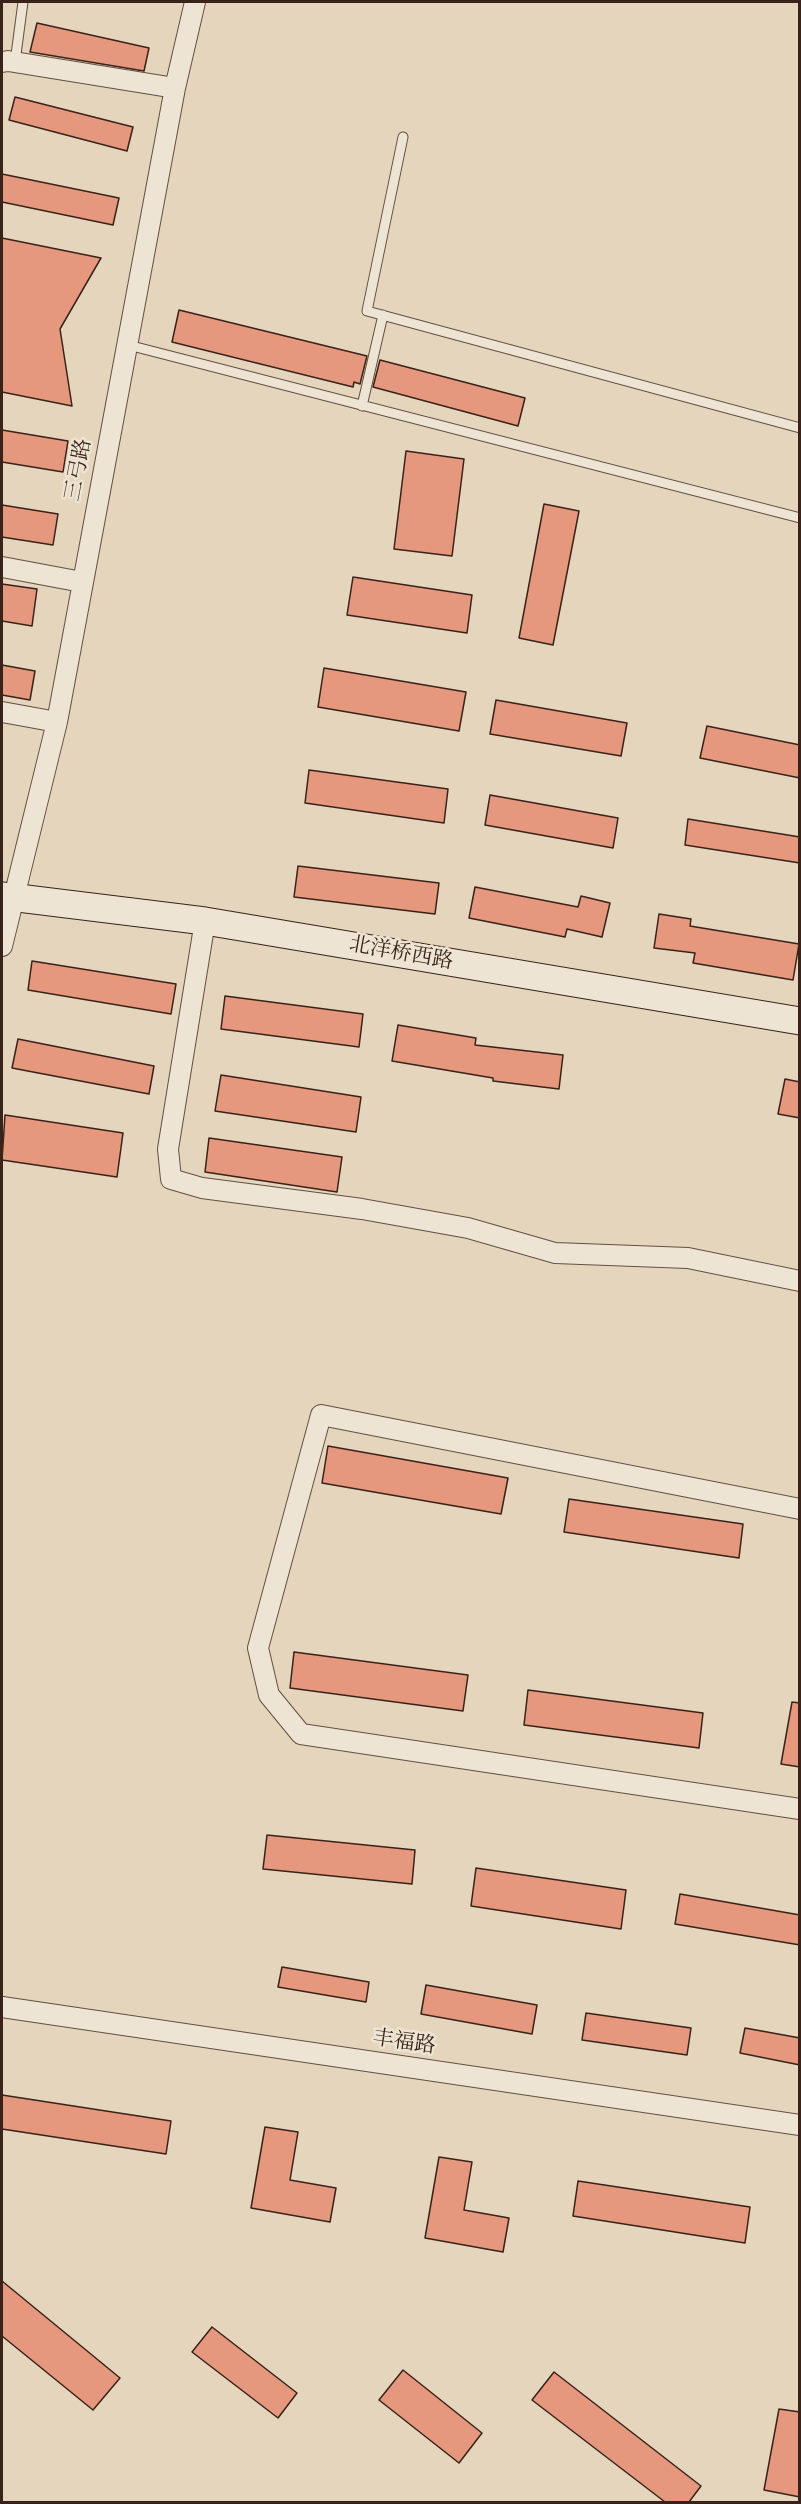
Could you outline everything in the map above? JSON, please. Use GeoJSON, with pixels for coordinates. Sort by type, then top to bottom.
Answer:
{"type":"FeatureCollection","features":[{"type":"Feature","properties":{"kind":"main road","name":"北洋桥西路"},"geometry":{"type":"LineString","coordinates":[[7,897],[205,921],[800,1021]]}},
{"type":"Feature","properties":{"kind":"street","name":"三弓路"},"geometry":{"type":"LineString","coordinates":[[2,946],[7,897],[57,722],[175,88],[195,2]]}},
{"type":"Feature","properties":{"kind":"street"},"geometry":{"type":"LineString","coordinates":[[8,62],[175,88]]}},
{"type":"Feature","properties":{"kind":"street"},"geometry":{"type":"LineString","coordinates":[[2,567],[82,582]]}},
{"type":"Feature","properties":{"kind":"street"},"geometry":{"type":"LineString","coordinates":[[2,712],[57,722]]}},
{"type":"Feature","properties":{"kind":"street"},"geometry":{"type":"LineString","coordinates":[[205,921],[168,1149],[171,1179],[202,1188],[362,1209],[468,1228],[555,1253],[688,1258],[800,1281]]}},
{"type":"Feature","properties":{"kind":"street"},"geometry":{"type":"LineString","coordinates":[[800,1509],[321,1415],[258,1648],[269,1695],[301,1734],[800,1809]]}},
{"type":"Feature","properties":{"kind":"street","name":"丰福路"},"geometry":{"type":"LineString","coordinates":[[2,2007],[800,2125]]}},
{"type":"Feature","properties":{"kind":"lane"},"geometry":{"type":"LineString","coordinates":[[8,62],[23,2]]}},
{"type":"Feature","properties":{"kind":"lane"},"geometry":{"type":"LineString","coordinates":[[403,137],[367,310],[800,428]]}},
{"type":"Feature","properties":{"kind":"lane"},"geometry":{"type":"LineString","coordinates":[[362,406],[383,315]]}},
{"type":"Feature","properties":{"kind":"lane"},"geometry":{"type":"LineString","coordinates":[[128,345],[800,518]]}},
{"type":"Feature","properties":{"kind":"building"},"geometry":{"type":"Polygon","coordinates":[[[37,23],[149,48],[144,71],[30,52],[37,23]]]}},
{"type":"Feature","properties":{"kind":"building"},"geometry":{"type":"Polygon","coordinates":[[[15,97],[133,127],[127,151],[9,120],[15,97]]]}},
{"type":"Feature","properties":{"kind":"building"},"geometry":{"type":"Polygon","coordinates":[[[2,174],[119,198],[113,225],[2,202],[2,174]]]}},
{"type":"Feature","properties":{"kind":"building"},"geometry":{"type":"Polygon","coordinates":[[[2,238],[101,258],[60,329],[72,406],[2,392],[2,238]]]}},
{"type":"Feature","properties":{"kind":"building"},"geometry":{"type":"Polygon","coordinates":[[[179,310],[367,356],[360,384],[354,382],[353,387],[172,342],[179,310]]]}},
{"type":"Feature","properties":{"kind":"building"},"geometry":{"type":"Polygon","coordinates":[[[380,360],[525,398],[518,426],[373,387],[380,360]]]}},
{"type":"Feature","properties":{"kind":"building"},"geometry":{"type":"Polygon","coordinates":[[[2,430],[68,441],[63,472],[2,462],[2,430]]]}},
{"type":"Feature","properties":{"kind":"building"},"geometry":{"type":"Polygon","coordinates":[[[406,451],[464,459],[452,556],[394,549],[406,451]]]}},
{"type":"Feature","properties":{"kind":"building"},"geometry":{"type":"Polygon","coordinates":[[[544,504],[579,511],[553,645],[519,638],[544,504]]]}},
{"type":"Feature","properties":{"kind":"building"},"geometry":{"type":"Polygon","coordinates":[[[2,505],[58,514],[53,545],[2,537],[2,505]]]}},
{"type":"Feature","properties":{"kind":"building"},"geometry":{"type":"Polygon","coordinates":[[[353,577],[472,595],[467,633],[347,615],[353,577]]]}},
{"type":"Feature","properties":{"kind":"building"},"geometry":{"type":"Polygon","coordinates":[[[2,584],[37,589],[32,626],[2,621],[2,584]]]}},
{"type":"Feature","properties":{"kind":"building"},"geometry":{"type":"Polygon","coordinates":[[[2,665],[35,671],[30,700],[2,695],[2,665]]]}},
{"type":"Feature","properties":{"kind":"building"},"geometry":{"type":"Polygon","coordinates":[[[324,668],[466,692],[459,731],[318,707],[324,668]]]}},
{"type":"Feature","properties":{"kind":"building"},"geometry":{"type":"Polygon","coordinates":[[[496,700],[627,723],[621,756],[490,734],[496,700]]]}},
{"type":"Feature","properties":{"kind":"building"},"geometry":{"type":"Polygon","coordinates":[[[707,726],[800,745],[800,778],[700,758],[707,726]]]}},
{"type":"Feature","properties":{"kind":"building"},"geometry":{"type":"Polygon","coordinates":[[[309,770],[448,789],[444,823],[305,803],[309,770]]]}},
{"type":"Feature","properties":{"kind":"building"},"geometry":{"type":"Polygon","coordinates":[[[490,795],[618,818],[613,848],[485,825],[490,795]]]}},
{"type":"Feature","properties":{"kind":"building"},"geometry":{"type":"Polygon","coordinates":[[[688,819],[800,837],[800,863],[685,845],[688,819]]]}},
{"type":"Feature","properties":{"kind":"building"},"geometry":{"type":"Polygon","coordinates":[[[298,866],[439,883],[435,914],[294,897],[298,866]]]}},
{"type":"Feature","properties":{"kind":"building"},"geometry":{"type":"Polygon","coordinates":[[[475,887],[578,907],[581,896],[610,903],[602,937],[567,929],[565,937],[469,918],[475,887]]]}},
{"type":"Feature","properties":{"kind":"building"},"geometry":{"type":"Polygon","coordinates":[[[659,914],[691,919],[690,926],[799,944],[793,980],[693,963],[695,953],[654,948],[659,914]]]}},
{"type":"Feature","properties":{"kind":"building"},"geometry":{"type":"Polygon","coordinates":[[[32,961],[176,984],[171,1014],[28,990],[32,961]]]}},
{"type":"Feature","properties":{"kind":"building"},"geometry":{"type":"Polygon","coordinates":[[[225,996],[363,1014],[359,1047],[221,1029],[225,996]]]}},
{"type":"Feature","properties":{"kind":"building"},"geometry":{"type":"Polygon","coordinates":[[[398,1025],[476,1038],[475,1045],[563,1055],[559,1089],[493,1081],[493,1078],[392,1061],[398,1025]]]}},
{"type":"Feature","properties":{"kind":"building"},"geometry":{"type":"Polygon","coordinates":[[[18,1039],[154,1066],[149,1094],[12,1068],[18,1039]]]}},
{"type":"Feature","properties":{"kind":"building"},"geometry":{"type":"Polygon","coordinates":[[[221,1075],[361,1097],[356,1132],[215,1111],[221,1075]]]}},
{"type":"Feature","properties":{"kind":"building"},"geometry":{"type":"Polygon","coordinates":[[[785,1079],[800,1082],[800,1118],[778,1114],[785,1079]]]}},
{"type":"Feature","properties":{"kind":"building"},"geometry":{"type":"Polygon","coordinates":[[[5,1115],[123,1133],[117,1177],[2,1160],[5,1115]]]}},
{"type":"Feature","properties":{"kind":"building"},"geometry":{"type":"Polygon","coordinates":[[[209,1138],[342,1157],[337,1192],[205,1172],[209,1138]]]}},
{"type":"Feature","properties":{"kind":"building"},"geometry":{"type":"Polygon","coordinates":[[[328,1446],[508,1478],[501,1514],[322,1483],[328,1446]]]}},
{"type":"Feature","properties":{"kind":"building"},"geometry":{"type":"Polygon","coordinates":[[[569,1499],[743,1524],[739,1558],[564,1532],[569,1499]]]}},
{"type":"Feature","properties":{"kind":"building"},"geometry":{"type":"Polygon","coordinates":[[[294,1652],[468,1675],[463,1711],[290,1688],[294,1652]]]}},
{"type":"Feature","properties":{"kind":"building"},"geometry":{"type":"Polygon","coordinates":[[[528,1690],[703,1713],[699,1748],[524,1725],[528,1690]]]}},
{"type":"Feature","properties":{"kind":"building"},"geometry":{"type":"Polygon","coordinates":[[[792,1702],[800,1703],[800,1767],[781,1764],[792,1702]]]}},
{"type":"Feature","properties":{"kind":"building"},"geometry":{"type":"Polygon","coordinates":[[[267,1835],[415,1850],[412,1884],[263,1869],[267,1835]]]}},
{"type":"Feature","properties":{"kind":"building"},"geometry":{"type":"Polygon","coordinates":[[[476,1868],[626,1890],[621,1929],[471,1906],[476,1868]]]}},
{"type":"Feature","properties":{"kind":"building"},"geometry":{"type":"Polygon","coordinates":[[[680,1894],[800,1915],[800,1945],[675,1924],[680,1894]]]}},
{"type":"Feature","properties":{"kind":"building"},"geometry":{"type":"Polygon","coordinates":[[[282,1967],[369,1982],[366,2002],[278,1987],[282,1967]]]}},
{"type":"Feature","properties":{"kind":"building"},"geometry":{"type":"Polygon","coordinates":[[[426,1985],[537,2005],[532,2034],[421,2014],[426,1985]]]}},
{"type":"Feature","properties":{"kind":"building"},"geometry":{"type":"Polygon","coordinates":[[[586,2013],[691,2028],[687,2055],[582,2040],[586,2013]]]}},
{"type":"Feature","properties":{"kind":"building"},"geometry":{"type":"Polygon","coordinates":[[[745,2028],[800,2038],[800,2065],[740,2053],[745,2028]]]}},
{"type":"Feature","properties":{"kind":"building"},"geometry":{"type":"Polygon","coordinates":[[[2,2095],[171,2121],[166,2154],[2,2129],[2,2095]]]}},
{"type":"Feature","properties":{"kind":"building"},"geometry":{"type":"Polygon","coordinates":[[[265,2127],[298,2132],[290,2180],[336,2188],[330,2222],[251,2208],[265,2127]]]}},
{"type":"Feature","properties":{"kind":"building"},"geometry":{"type":"Polygon","coordinates":[[[439,2157],[472,2162],[464,2210],[509,2218],[503,2252],[425,2238],[439,2157]]]}},
{"type":"Feature","properties":{"kind":"building"},"geometry":{"type":"Polygon","coordinates":[[[578,2181],[750,2207],[745,2243],[573,2216],[578,2181]]]}},
{"type":"Feature","properties":{"kind":"building"},"geometry":{"type":"Polygon","coordinates":[[[2,2281],[120,2378],[93,2410],[2,2336],[2,2281]]]}},
{"type":"Feature","properties":{"kind":"building"},"geometry":{"type":"Polygon","coordinates":[[[212,2327],[297,2393],[278,2418],[192,2352],[212,2327]]]}},
{"type":"Feature","properties":{"kind":"building"},"geometry":{"type":"Polygon","coordinates":[[[403,2370],[482,2433],[459,2463],[379,2400],[403,2370]]]}},
{"type":"Feature","properties":{"kind":"building"},"geometry":{"type":"Polygon","coordinates":[[[554,2372],[701,2486],[689,2502],[665,2502],[532,2400],[554,2372]]]}},
{"type":"Feature","properties":{"kind":"building"},"geometry":{"type":"Polygon","coordinates":[[[779,2409],[800,2412],[800,2497],[764,2490],[779,2409]]]}}]}
